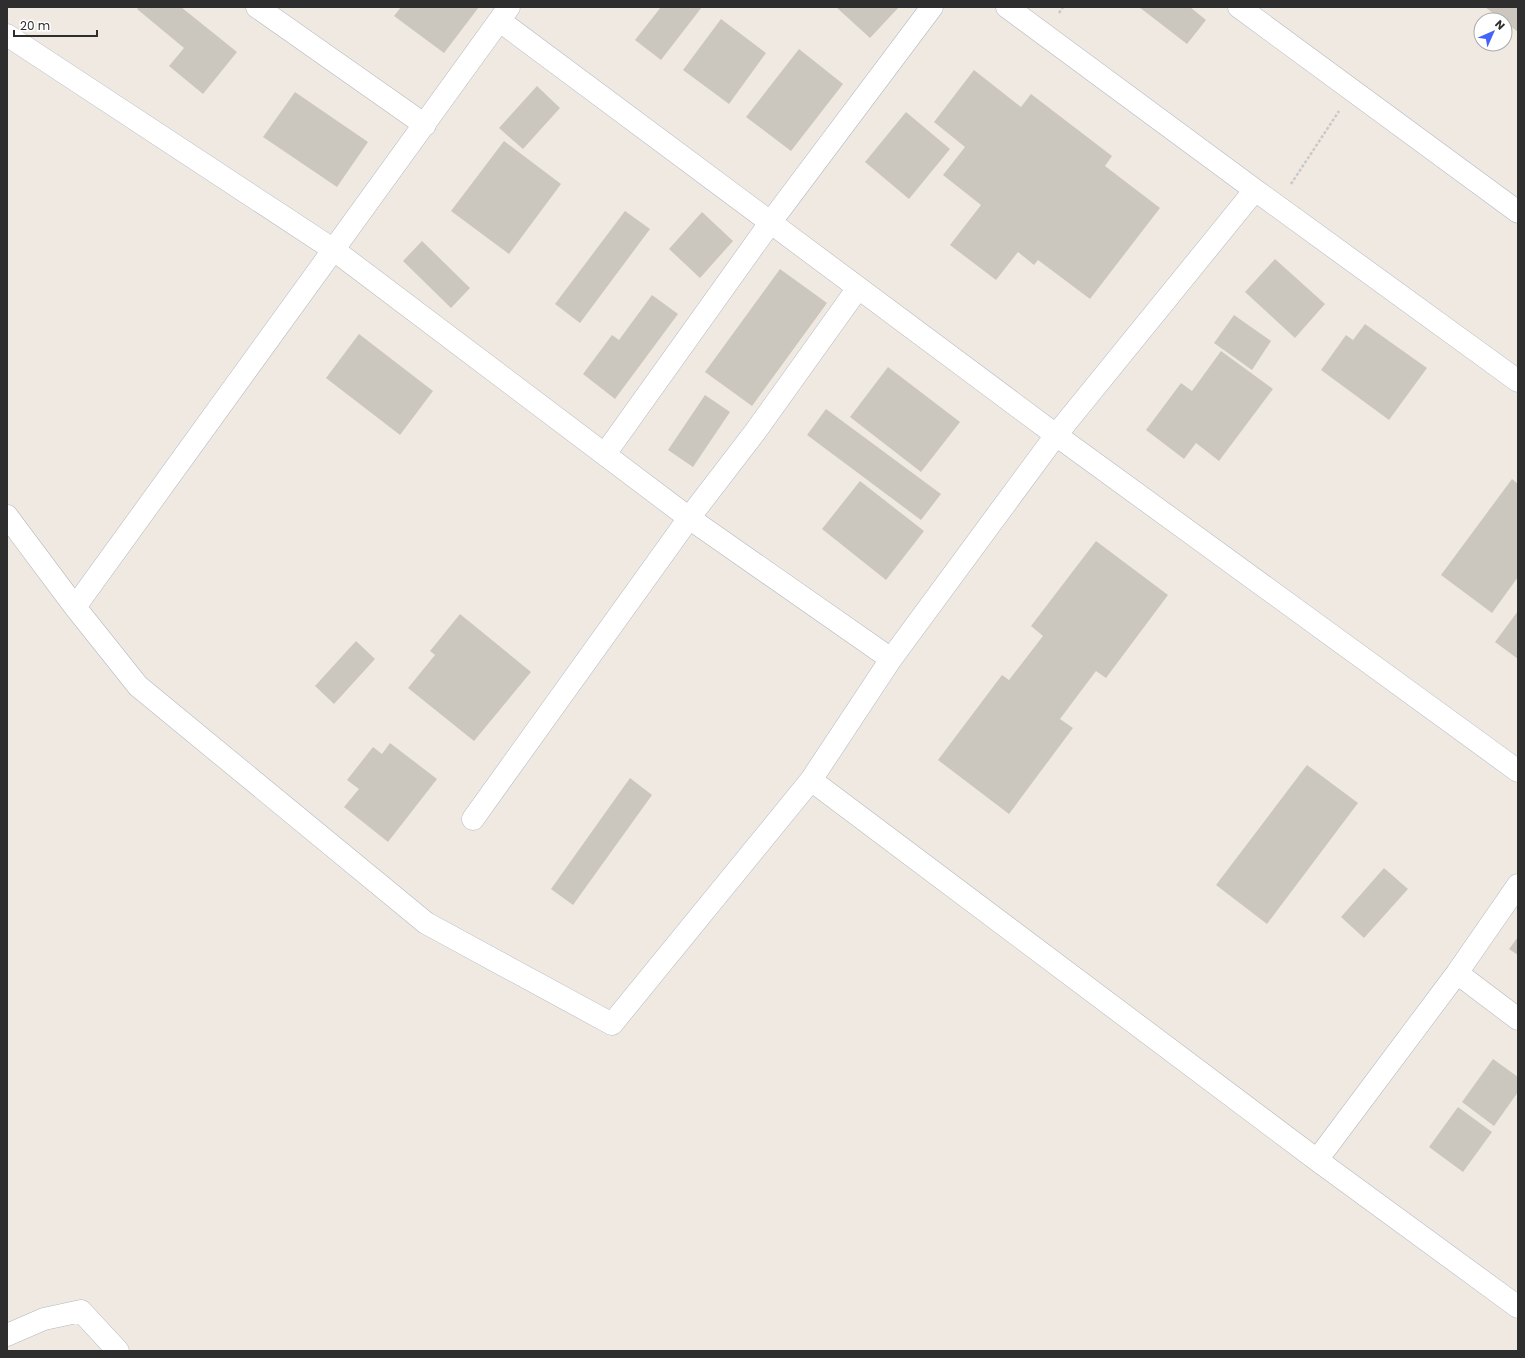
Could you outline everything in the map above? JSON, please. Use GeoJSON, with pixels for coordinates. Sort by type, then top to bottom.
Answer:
{"type":"FeatureCollection","features":[{"type":"Feature","properties":{"kind":"street"},"geometry":{"type":"LineString","coordinates":[[258,7],[425,125]]}},
{"type":"Feature","properties":{"kind":"street"},"geometry":{"type":"LineString","coordinates":[[605,454],[770,222],[932,7]]}},
{"type":"Feature","properties":{"kind":"street"},"geometry":{"type":"LineString","coordinates":[[1007,7],[1276,206],[1518,381]]}},
{"type":"Feature","properties":{"kind":"street"},"geometry":{"type":"LineString","coordinates":[[1239,7],[1518,212]]}},
{"type":"Feature","properties":{"kind":"street"},"geometry":{"type":"LineString","coordinates":[[75,607],[504,14],[770,222],[858,288],[1056,435],[1518,771]]}},
{"type":"Feature","properties":{"kind":"street"},"geometry":{"type":"LineString","coordinates":[[7,35],[334,250],[689,518],[891,659]]}},
{"type":"Feature","properties":{"kind":"street"},"geometry":{"type":"LineString","coordinates":[[7,516],[75,607],[138,686],[426,923],[612,1024],[811,780],[891,659],[1056,435],[1255,190]]}},
{"type":"Feature","properties":{"kind":"street"},"geometry":{"type":"LineString","coordinates":[[474,819],[689,518],[755,432],[858,288]]}},
{"type":"Feature","properties":{"kind":"street"},"geometry":{"type":"LineString","coordinates":[[811,780],[1316,1160],[1518,1307]]}},
{"type":"Feature","properties":{"kind":"street"},"geometry":{"type":"LineString","coordinates":[[1316,1160],[1456,973],[1518,885]]}},
{"type":"Feature","properties":{"kind":"street"},"geometry":{"type":"LineString","coordinates":[[1456,973],[1518,1019]]}},
{"type":"Feature","properties":{"kind":"street"},"geometry":{"type":"LineString","coordinates":[[7,1335],[44,1319],[81,1312],[118,1351]]}},
{"type":"Feature","properties":{"kind":"path"},"geometry":{"type":"LineString","coordinates":[[1276,206],[1353,91]]}},
{"type":"Feature","properties":{"kind":"building"},"geometry":{"type":"Polygon","coordinates":[[[139,7],[181,7],[237,52],[203,94],[169,66],[184,48],[137,9],[139,7]]]}},
{"type":"Feature","properties":{"kind":"building"},"geometry":{"type":"Polygon","coordinates":[[[401,7],[479,7],[444,53],[394,16],[401,7]]]}},
{"type":"Feature","properties":{"kind":"building"},"geometry":{"type":"Polygon","coordinates":[[[661,7],[702,7],[661,60],[635,40],[661,7]]]}},
{"type":"Feature","properties":{"kind":"building"},"geometry":{"type":"Polygon","coordinates":[[[836,7],[899,7],[870,38],[836,7]]]}},
{"type":"Feature","properties":{"kind":"building"},"geometry":{"type":"Polygon","coordinates":[[[1139,7],[1190,7],[1206,20],[1187,44],[1139,7]]]}},
{"type":"Feature","properties":{"kind":"building"},"geometry":{"type":"Polygon","coordinates":[[[1485,7],[1518,7],[1518,32],[1513,28],[1513,12],[1492,12],[1485,7]]]}},
{"type":"Feature","properties":{"kind":"building"},"geometry":{"type":"Polygon","coordinates":[[[721,19],[766,53],[729,104],[683,70],[721,19]]]}},
{"type":"Feature","properties":{"kind":"building"},"geometry":{"type":"Polygon","coordinates":[[[799,49],[843,84],[791,151],[746,117],[799,49]]]}},
{"type":"Feature","properties":{"kind":"building"},"geometry":{"type":"Polygon","coordinates":[[[974,70],[1021,107],[1031,94],[1112,156],[1105,166],[1160,208],[1090,299],[1038,260],[1034,265],[1018,252],[996,280],[950,245],[981,205],[943,175],[965,147],[934,122],[974,70]]]}},
{"type":"Feature","properties":{"kind":"building"},"geometry":{"type":"Polygon","coordinates":[[[537,86],[560,108],[523,149],[499,128],[537,86]]]}},
{"type":"Feature","properties":{"kind":"building"},"geometry":{"type":"Polygon","coordinates":[[[295,92],[368,142],[337,187],[263,137],[295,92]]]}},
{"type":"Feature","properties":{"kind":"building"},"geometry":{"type":"Polygon","coordinates":[[[906,112],[950,149],[909,199],[865,162],[906,112]]]}},
{"type":"Feature","properties":{"kind":"building"},"geometry":{"type":"Polygon","coordinates":[[[504,141],[561,184],[509,254],[451,211],[504,141]]]}},
{"type":"Feature","properties":{"kind":"building"},"geometry":{"type":"Polygon","coordinates":[[[625,211],[650,229],[580,323],[555,304],[625,211]]]}},
{"type":"Feature","properties":{"kind":"building"},"geometry":{"type":"Polygon","coordinates":[[[702,212],[733,241],[700,278],[669,249],[702,212]]]}},
{"type":"Feature","properties":{"kind":"building"},"geometry":{"type":"Polygon","coordinates":[[[422,241],[470,288],[451,308],[403,261],[422,241]]]}},
{"type":"Feature","properties":{"kind":"building"},"geometry":{"type":"Polygon","coordinates":[[[1275,259],[1325,304],[1295,338],[1245,292],[1275,259]]]}},
{"type":"Feature","properties":{"kind":"building"},"geometry":{"type":"Polygon","coordinates":[[[780,269],[827,303],[752,406],[705,372],[780,269]]]}},
{"type":"Feature","properties":{"kind":"building"},"geometry":{"type":"Polygon","coordinates":[[[652,295],[678,314],[615,399],[583,374],[612,335],[619,340],[652,295]]]}},
{"type":"Feature","properties":{"kind":"building"},"geometry":{"type":"Polygon","coordinates":[[[1234,315],[1271,341],[1252,370],[1214,343],[1234,315]]]}},
{"type":"Feature","properties":{"kind":"building"},"geometry":{"type":"Polygon","coordinates":[[[1365,324],[1427,368],[1389,420],[1321,370],[1346,335],[1353,340],[1365,324]]]}},
{"type":"Feature","properties":{"kind":"building"},"geometry":{"type":"Polygon","coordinates":[[[359,334],[433,391],[400,435],[326,378],[359,334]]]}},
{"type":"Feature","properties":{"kind":"building"},"geometry":{"type":"Polygon","coordinates":[[[1221,351],[1273,389],[1219,461],[1196,443],[1184,459],[1146,430],[1181,383],[1192,391],[1221,351]]]}},
{"type":"Feature","properties":{"kind":"building"},"geometry":{"type":"Polygon","coordinates":[[[888,367],[960,422],[921,472],[850,417],[888,367]]]}},
{"type":"Feature","properties":{"kind":"building"},"geometry":{"type":"Polygon","coordinates":[[[705,395],[730,412],[693,467],[668,450],[705,395]]]}},
{"type":"Feature","properties":{"kind":"building"},"geometry":{"type":"Polygon","coordinates":[[[826,409],[941,494],[921,520],[807,435],[826,409]]]}},
{"type":"Feature","properties":{"kind":"building"},"geometry":{"type":"Polygon","coordinates":[[[1512,479],[1518,484],[1518,577],[1492,613],[1441,575],[1512,479]]]}},
{"type":"Feature","properties":{"kind":"building"},"geometry":{"type":"Polygon","coordinates":[[[860,481],[924,531],[886,580],[822,529],[860,481]]]}},
{"type":"Feature","properties":{"kind":"building"},"geometry":{"type":"Polygon","coordinates":[[[1096,541],[1168,595],[1106,678],[1096,671],[1060,719],[1073,728],[1009,814],[938,760],[1002,675],[1009,680],[1043,636],[1031,626],[1096,541]]]}},
{"type":"Feature","properties":{"kind":"building"},"geometry":{"type":"Polygon","coordinates":[[[1518,611],[1518,659],[1495,642],[1518,611]]]}},
{"type":"Feature","properties":{"kind":"building"},"geometry":{"type":"Polygon","coordinates":[[[460,614],[531,672],[474,741],[408,688],[435,655],[430,651],[460,614]]]}},
{"type":"Feature","properties":{"kind":"building"},"geometry":{"type":"Polygon","coordinates":[[[356,641],[375,659],[334,704],[315,686],[356,641]]]}},
{"type":"Feature","properties":{"kind":"building"},"geometry":{"type":"Polygon","coordinates":[[[390,743],[437,779],[388,842],[344,807],[359,789],[347,780],[373,747],[382,754],[390,743]]]}},
{"type":"Feature","properties":{"kind":"building"},"geometry":{"type":"Polygon","coordinates":[[[1307,765],[1358,803],[1267,924],[1216,885],[1307,765]]]}},
{"type":"Feature","properties":{"kind":"building"},"geometry":{"type":"Polygon","coordinates":[[[630,778],[652,795],[573,905],[551,889],[630,778]]]}},
{"type":"Feature","properties":{"kind":"building"},"geometry":{"type":"Polygon","coordinates":[[[1384,868],[1408,889],[1364,938],[1341,917],[1384,868]]]}},
{"type":"Feature","properties":{"kind":"building"},"geometry":{"type":"Polygon","coordinates":[[[1518,937],[1518,955],[1509,949],[1518,937]]]}},
{"type":"Feature","properties":{"kind":"building"},"geometry":{"type":"Polygon","coordinates":[[[1493,1059],[1518,1077],[1518,1092],[1494,1126],[1462,1102],[1493,1059]]]}},
{"type":"Feature","properties":{"kind":"building"},"geometry":{"type":"Polygon","coordinates":[[[1458,1107],[1492,1132],[1463,1172],[1429,1147],[1458,1107]]]}}]}
